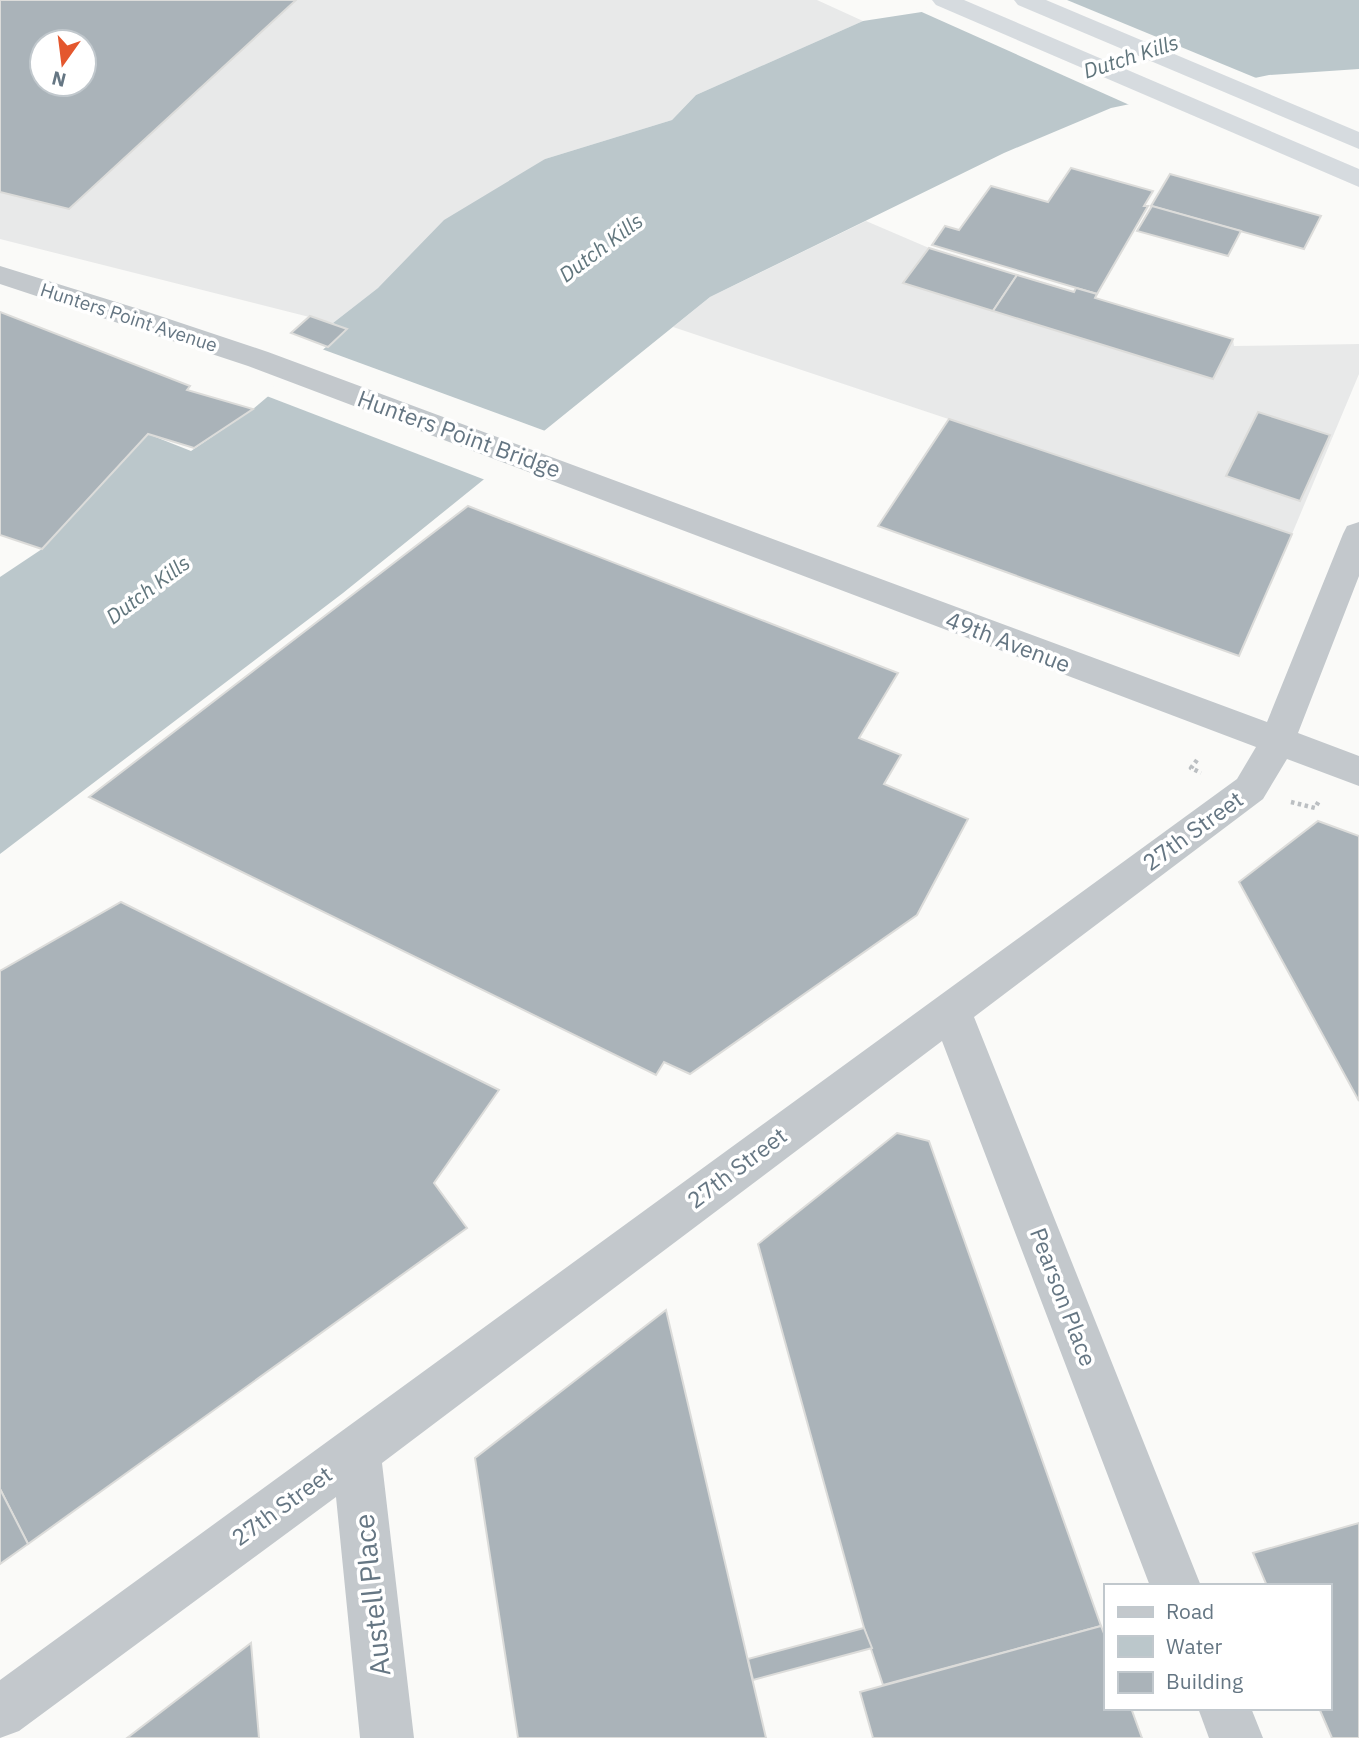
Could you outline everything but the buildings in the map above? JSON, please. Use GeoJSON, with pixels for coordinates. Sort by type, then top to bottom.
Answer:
{"type":"FeatureCollection","features":[{"type":"Feature","properties":{"kind":"highway"},"geometry":{"type":"LineString","coordinates":[[944,0],[1359,179]]}},
{"type":"Feature","properties":{"kind":"highway"},"geometry":{"type":"LineString","coordinates":[[1026,0],[1359,141]]}},
{"type":"Feature","properties":{"kind":"street","name":"Hunters Point Avenue"},"geometry":{"type":"LineString","coordinates":[[0,275],[258,359]]}},
{"type":"Feature","properties":{"kind":"street","name":"Hunters Point Bridge"},"geometry":{"type":"LineString","coordinates":[[258,359],[659,509]]}},
{"type":"Feature","properties":{"kind":"street","name":"49th Avenue"},"geometry":{"type":"LineString","coordinates":[[659,509],[1359,771]]}},
{"type":"Feature","properties":{"kind":"street","name":"27th Street"},"geometry":{"type":"LineString","coordinates":[[0,1712],[1250,789],[1264,768],[1276,741],[1359,534]]}},
{"type":"Feature","properties":{"kind":"street","name":"Pearson Place"},"geometry":{"type":"LineString","coordinates":[[950,1009],[1175,1584]]}},
{"type":"Feature","properties":{"kind":"street","name":"Austell Place"},"geometry":{"type":"LineString","coordinates":[[356,1451],[387,1738]]}},
{"type":"Feature","properties":{"kind":"street"},"geometry":{"type":"LineString","coordinates":[[1225,1710],[1236,1738]]}},
{"type":"Feature","properties":{"kind":"path"},"geometry":{"type":"LineString","coordinates":[[1197,760],[1191,768],[1205,775]]}},
{"type":"Feature","properties":{"kind":"path"},"geometry":{"type":"LineString","coordinates":[[1292,802],[1315,808],[1320,798]]}},
{"type":"Feature","properties":{"kind":"shaded area"},"geometry":{"type":"Polygon","coordinates":[[[0,0],[817,0],[863,21],[696,95],[672,120],[545,159],[333,323],[0,239],[0,0]]]}},
{"type":"Feature","properties":{"kind":"shaded area"},"geometry":{"type":"Polygon","coordinates":[[[866,221],[929,248],[1233,339],[1234,346],[1359,344],[1359,374],[1292,534],[673,327],[710,297],[866,221]]]}},
{"type":"Feature","properties":{"kind":"water","name":"Dutch Kills"},"geometry":{"type":"Polygon","coordinates":[[[1000,0],[1359,0],[1359,69],[1269,75],[1111,108],[1004,153],[710,297],[343,593],[0,854],[0,577],[42,549],[148,434],[191,451],[253,409],[346,330],[333,323],[378,288],[444,220],[545,159],[672,120],[696,95],[863,21],[1000,0]]]}},
{"type":"Feature","properties":{"kind":"pier"},"geometry":{"type":"Polygon","coordinates":[[[977,0],[1067,0],[1261,80],[1134,107],[915,9],[977,0]]]}},
{"type":"Feature","properties":{"kind":"pier"},"geometry":{"type":"Polygon","coordinates":[[[319,348],[548,432],[488,481],[264,395],[319,348]]]}}]}
